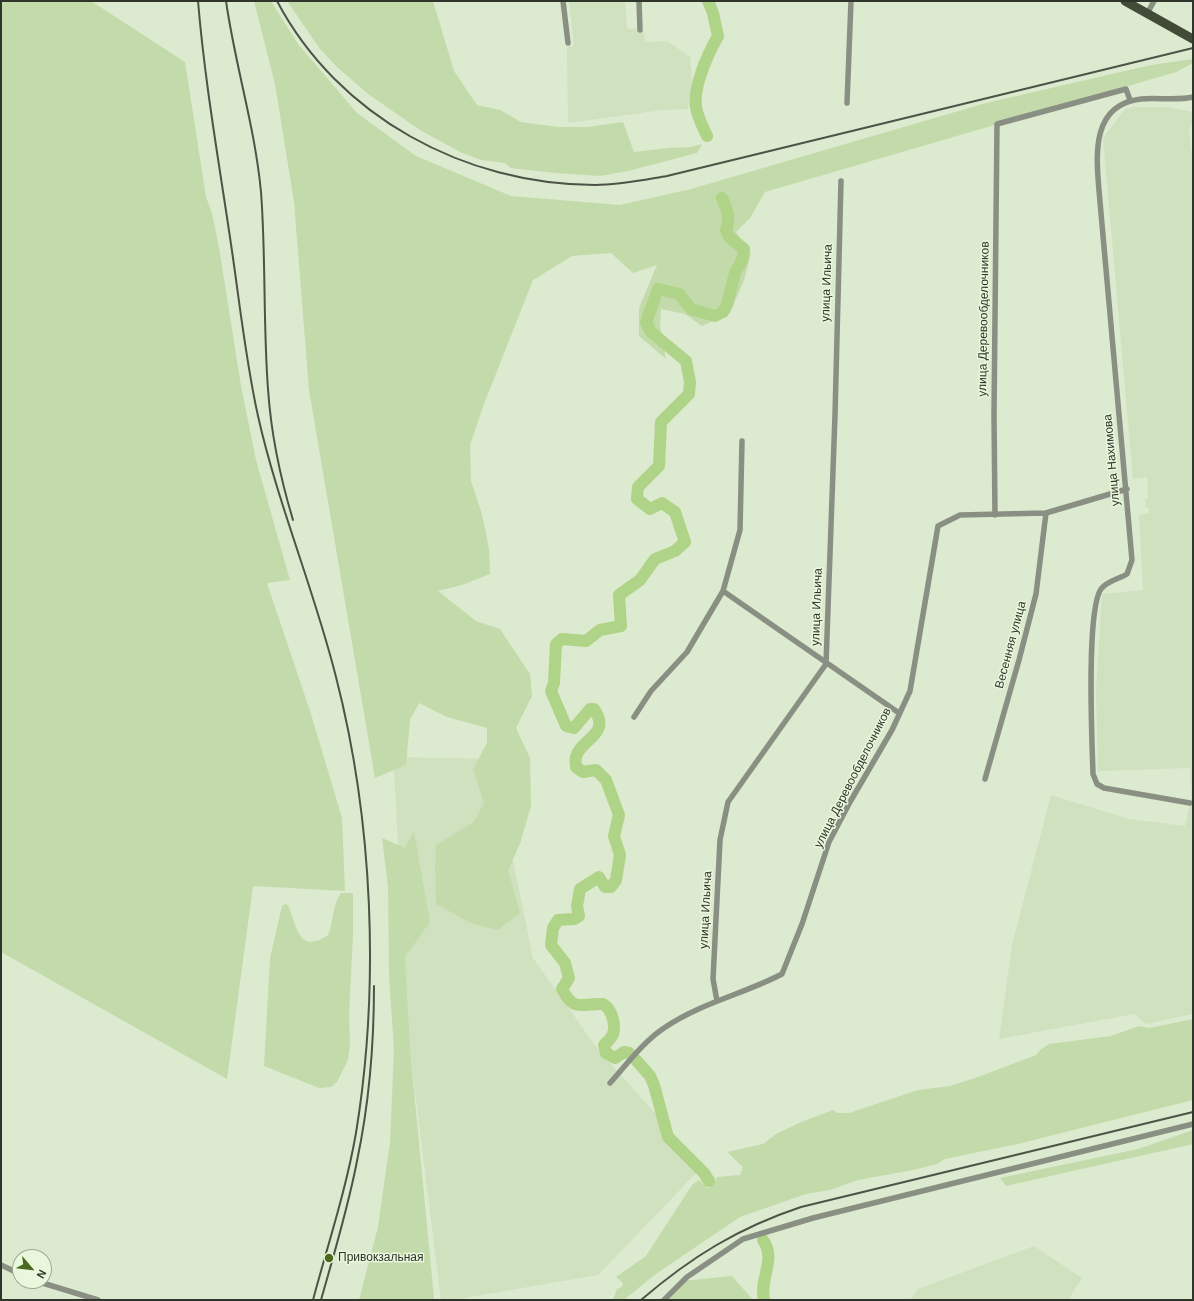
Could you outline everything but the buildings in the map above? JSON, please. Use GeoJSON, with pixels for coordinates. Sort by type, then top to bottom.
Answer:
{"type":"FeatureCollection","features":[{"type":"Feature","properties":{"kind":"main road"},"geometry":{"type":"LineString","coordinates":[[1125,1],[1193,39]]}},
{"type":"Feature","properties":{"kind":"street"},"geometry":{"type":"LineString","coordinates":[[563,1],[568,43]]}},
{"type":"Feature","properties":{"kind":"street"},"geometry":{"type":"LineString","coordinates":[[639,1],[640,30]]}},
{"type":"Feature","properties":{"kind":"street"},"geometry":{"type":"LineString","coordinates":[[847,103],[851,1]]}},
{"type":"Feature","properties":{"kind":"street"},"geometry":{"type":"LineString","coordinates":[[1147,14],[1154,1]]}},
{"type":"Feature","properties":{"kind":"street","name":"улица Деревообделочников"},"geometry":{"type":"LineString","coordinates":[[610,1083],[638,1050],[664,1028],[717,1001],[756,988],[782,974],[802,924],[829,842],[850,802],[892,730],[910,691],[938,526],[960,515],[995,515],[994,415],[997,124],[1126,89],[1130,100]]}},
{"type":"Feature","properties":{"kind":"street","name":"улица Нахимова"},"geometry":{"type":"LineString","coordinates":[[1190,803],[1104,788],[1097,784],[1094,778],[1092,686],[1094,613],[1097,598],[1102,589],[1127,574],[1132,565],[1127,489],[1096,154],[1098,136],[1109,115],[1115,108],[1130,100],[1193,97]]}},
{"type":"Feature","properties":{"kind":"street","name":"улица Ильича"},"geometry":{"type":"LineString","coordinates":[[717,1001],[713,979],[720,840],[728,802],[826,664],[835,415],[841,181]]}},
{"type":"Feature","properties":{"kind":"street"},"geometry":{"type":"LineString","coordinates":[[634,717],[651,691],[687,652],[723,591],[740,530],[742,441]]}},
{"type":"Feature","properties":{"kind":"street"},"geometry":{"type":"LineString","coordinates":[[995,515],[1046,513],[1127,489]]}},
{"type":"Feature","properties":{"kind":"street","name":"Весенняя улица"},"geometry":{"type":"LineString","coordinates":[[985,779],[1036,594],[1046,513]]}},
{"type":"Feature","properties":{"kind":"street"},"geometry":{"type":"LineString","coordinates":[[723,591],[826,664],[899,713]]}},
{"type":"Feature","properties":{"kind":"street"},"geometry":{"type":"LineString","coordinates":[[664,1300],[687,1277],[743,1239],[813,1218],[1193,1124]]}},
{"type":"Feature","properties":{"kind":"street"},"geometry":{"type":"LineString","coordinates":[[1,1265],[12,1270]]}},
{"type":"Feature","properties":{"kind":"street"},"geometry":{"type":"LineString","coordinates":[[52,1286],[98,1300]]}},
{"type":"Feature","properties":{"kind":"shaded area"},"geometry":{"type":"Polygon","coordinates":[[[1,1],[91,1],[185,62],[206,197],[212,213],[219,247],[241,386],[256,460],[290,580],[267,583],[311,714],[342,818],[345,891],[253,886],[227,1079],[1,952],[1,1]]]}},
{"type":"Feature","properties":{"kind":"shaded area"},"geometry":{"type":"Polygon","coordinates":[[[254,1],[271,1],[298,44],[357,113],[416,156],[511,196],[620,205],[691,189],[986,103],[1151,65],[1193,59],[1193,63],[1176,72],[765,192],[750,218],[736,232],[751,254],[744,280],[730,313],[702,326],[685,314],[661,309],[660,326],[666,359],[639,336],[639,308],[657,265],[633,273],[611,253],[572,256],[533,280],[484,404],[470,445],[471,481],[482,514],[489,549],[490,574],[462,585],[438,591],[476,621],[500,629],[530,674],[532,696],[516,728],[530,758],[531,806],[520,844],[508,870],[520,913],[498,930],[473,924],[436,904],[436,845],[474,822],[484,803],[473,769],[487,743],[487,728],[447,717],[419,703],[410,720],[406,765],[375,778],[309,390],[294,202],[275,84],[254,1]]]}},
{"type":"Feature","properties":{"kind":"shaded area"},"geometry":{"type":"Polygon","coordinates":[[[287,1],[433,1],[454,71],[477,105],[500,110],[521,122],[558,127],[587,127],[623,122],[634,152],[691,147],[702,144],[697,153],[628,171],[600,176],[511,168],[505,163],[481,160],[460,152],[420,130],[368,94],[337,67],[320,49],[287,1]]]}},
{"type":"Feature","properties":{"kind":"shaded area"},"geometry":{"type":"Polygon","coordinates":[[[569,1],[625,1],[627,29],[643,28],[645,42],[667,41],[690,57],[692,80],[688,109],[662,110],[568,123],[567,47],[574,46],[569,1]]]}},
{"type":"Feature","properties":{"kind":"shaded area"},"geometry":{"type":"Polygon","coordinates":[[[1133,107],[1168,107],[1193,112],[1193,119],[1189,133],[1193,161],[1193,1014],[1146,1024],[1134,1014],[999,1039],[1012,945],[1051,795],[1129,819],[1185,826],[1191,798],[1190,768],[1098,771],[1096,690],[1102,594],[1143,590],[1139,515],[1149,513],[1149,508],[1146,508],[1145,499],[1148,498],[1147,477],[1133,479],[1103,138],[1125,109],[1133,107]]]}},
{"type":"Feature","properties":{"kind":"shaded area"},"geometry":{"type":"Polygon","coordinates":[[[393,757],[492,759],[533,958],[599,1051],[703,1166],[598,1275],[453,1300],[441,1300],[411,1060],[393,757]]]}},
{"type":"Feature","properties":{"kind":"shaded area"},"geometry":{"type":"Polygon","coordinates":[[[414,831],[430,922],[405,957],[411,1060],[435,1300],[359,1300],[378,1227],[390,1142],[394,1050],[389,977],[388,887],[382,838],[405,848],[414,831]]]}},
{"type":"Feature","properties":{"kind":"shaded area"},"geometry":{"type":"Polygon","coordinates":[[[341,893],[353,893],[353,935],[349,1016],[350,1045],[348,1060],[337,1082],[331,1087],[319,1088],[264,1066],[270,958],[282,906],[285,904],[288,905],[300,935],[305,940],[310,942],[328,935],[336,903],[341,893]]]}},
{"type":"Feature","properties":{"kind":"shaded area"},"geometry":{"type":"Polygon","coordinates":[[[1193,1019],[1193,1100],[1018,1144],[945,1159],[937,1164],[913,1170],[858,1180],[830,1190],[806,1194],[740,1217],[653,1276],[624,1300],[613,1300],[617,1289],[622,1287],[623,1283],[616,1277],[646,1256],[692,1185],[699,1180],[708,1188],[714,1184],[717,1177],[740,1175],[743,1167],[727,1152],[763,1144],[776,1134],[799,1123],[833,1110],[838,1113],[849,1113],[918,1090],[950,1086],[981,1076],[1036,1055],[1040,1050],[1049,1044],[1111,1036],[1139,1026],[1149,1028],[1193,1019]]]}},
{"type":"Feature","properties":{"kind":"shaded area"},"geometry":{"type":"Polygon","coordinates":[[[1193,1130],[1193,1144],[1189,1145],[1006,1186],[1000,1178],[1138,1149],[1193,1130]]]}},
{"type":"Feature","properties":{"kind":"shaded area"},"geometry":{"type":"Polygon","coordinates":[[[1034,1246],[1082,1278],[1068,1300],[910,1300],[918,1289],[1034,1246]]]}},
{"type":"Feature","properties":{"kind":"shaded area"},"geometry":{"type":"Polygon","coordinates":[[[732,1276],[753,1300],[666,1300],[683,1281],[732,1276]]]}},
{"type":"Feature","properties":{"kind":"waterway"},"geometry":{"type":"LineString","coordinates":[[707,136],[700,122],[696,107],[696,99],[702,70],[718,36],[713,13],[708,1]]}},
{"type":"Feature","properties":{"kind":"waterway"},"geometry":{"type":"LineString","coordinates":[[629,1053],[624,1052],[615,1058],[606,1053],[604,1045],[611,1037],[614,1030],[614,1022],[611,1013],[603,1004],[579,1005],[571,1001],[562,989],[569,978],[565,963],[551,945],[553,928],[558,920],[574,919],[579,916],[577,906],[580,889],[599,877],[605,887],[611,887],[616,880],[620,855],[614,836],[619,815],[606,780],[596,770],[583,772],[576,767],[576,758],[579,751],[597,731],[599,718],[594,709],[590,709],[574,728],[566,726],[551,691],[554,683],[556,644],[562,639],[586,641],[600,630],[621,626],[619,595],[640,580],[655,559],[675,551],[685,542],[675,512],[662,503],[650,509],[637,499],[638,487],[659,466],[661,422],[689,394],[690,382],[686,361],[651,332],[646,322],[658,289],[679,294],[691,309],[715,316],[723,312],[727,304],[735,273],[742,260],[744,249],[729,237],[726,230],[728,214],[722,198]]}},
{"type":"Feature","properties":{"kind":"waterway"},"geometry":{"type":"LineString","coordinates":[[636,1060],[650,1076],[654,1085],[668,1137],[704,1173],[709,1181]]}},
{"type":"Feature","properties":{"kind":"waterway"},"geometry":{"type":"LineString","coordinates":[[763,1240],[767,1247],[768,1255],[763,1292],[764,1300]]}},
{"type":"Feature","properties":{"kind":"railway"},"geometry":{"type":"LineString","coordinates":[[198,1],[209,95],[254,396],[266,449],[336,677],[358,788],[365,846],[369,904],[370,962],[364,1077],[352,1154],[313,1300]]}},
{"type":"Feature","properties":{"kind":"railway"},"geometry":{"type":"LineString","coordinates":[[226,1],[258,168],[263,216],[266,364],[269,405],[277,455],[293,520]]}},
{"type":"Feature","properties":{"kind":"railway"},"geometry":{"type":"LineString","coordinates":[[277,1],[303,42],[334,79],[370,110],[410,136],[454,157],[499,173],[547,182],[595,185],[622,183],[667,176],[1193,48]]}},
{"type":"Feature","properties":{"kind":"railway"},"geometry":{"type":"LineString","coordinates":[[321,1300],[345,1214],[365,1118],[370,1074],[374,986]]}},
{"type":"Feature","properties":{"kind":"railway"},"geometry":{"type":"LineString","coordinates":[[641,1300],[678,1270],[716,1245],[756,1224],[801,1207],[1193,1112]]}},
{"type":"Feature","properties":{"kind":"place","name":"Привокзальная"},"geometry":{"type":"Point","coordinates":[329,1258]}}]}
